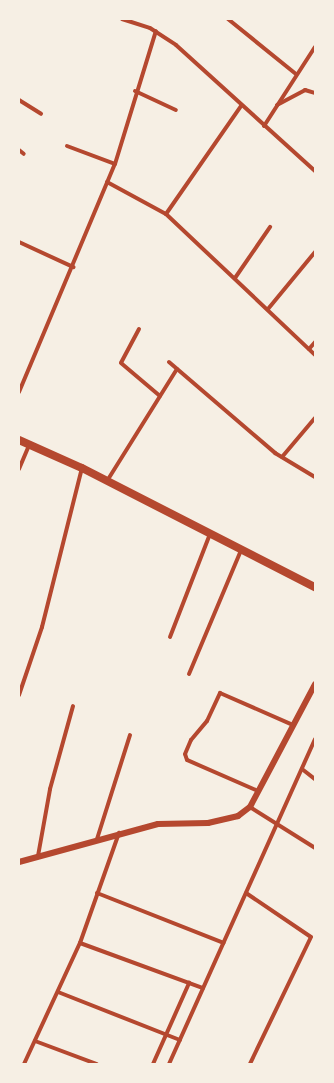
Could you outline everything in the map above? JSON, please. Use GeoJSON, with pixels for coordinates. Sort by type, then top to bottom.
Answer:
{"type":"FeatureCollection","features":[{"type":"Feature","properties":{"kind":"highway"},"geometry":{"type":"LineString","coordinates":[[19,440],[82,468],[315,587]]}},
{"type":"Feature","properties":{"kind":"main road"},"geometry":{"type":"LineString","coordinates":[[19,862],[97,839],[158,824],[224,821],[250,807],[315,684]]}},
{"type":"Feature","properties":{"kind":"street"},"geometry":{"type":"LineString","coordinates":[[122,19],[156,31],[176,45],[241,106],[315,171]]}},
{"type":"Feature","properties":{"kind":"street"},"geometry":{"type":"LineString","coordinates":[[228,19],[296,74]]}},
{"type":"Feature","properties":{"kind":"street"},"geometry":{"type":"LineString","coordinates":[[19,392],[73,267],[115,164],[135,91],[156,31]]}},
{"type":"Feature","properties":{"kind":"street"},"geometry":{"type":"LineString","coordinates":[[264,126],[296,74],[315,47]]}},
{"type":"Feature","properties":{"kind":"street"},"geometry":{"type":"LineString","coordinates":[[277,105],[305,90],[315,93]]}},
{"type":"Feature","properties":{"kind":"street"},"geometry":{"type":"LineString","coordinates":[[135,91],[176,110]]}},
{"type":"Feature","properties":{"kind":"street"},"geometry":{"type":"LineString","coordinates":[[19,100],[40,114]]}},
{"type":"Feature","properties":{"kind":"street"},"geometry":{"type":"LineString","coordinates":[[166,214],[241,106]]}},
{"type":"Feature","properties":{"kind":"street"},"geometry":{"type":"LineString","coordinates":[[67,146],[115,164]]}},
{"type":"Feature","properties":{"kind":"street"},"geometry":{"type":"LineString","coordinates":[[19,150],[24,154]]}},
{"type":"Feature","properties":{"kind":"street"},"geometry":{"type":"LineString","coordinates":[[107,182],[166,214],[268,309],[315,356]]}},
{"type":"Feature","properties":{"kind":"street"},"geometry":{"type":"LineString","coordinates":[[235,278],[270,228]]}},
{"type":"Feature","properties":{"kind":"street"},"geometry":{"type":"LineString","coordinates":[[19,242],[73,267]]}},
{"type":"Feature","properties":{"kind":"street"},"geometry":{"type":"LineString","coordinates":[[268,309],[315,252]]}},
{"type":"Feature","properties":{"kind":"street"},"geometry":{"type":"LineString","coordinates":[[139,329],[121,363],[160,396]]}},
{"type":"Feature","properties":{"kind":"street"},"geometry":{"type":"LineString","coordinates":[[309,349],[315,342]]}},
{"type":"Feature","properties":{"kind":"street"},"geometry":{"type":"LineString","coordinates":[[169,362],[282,457],[315,477]]}},
{"type":"Feature","properties":{"kind":"street"},"geometry":{"type":"LineString","coordinates":[[107,481],[177,369]]}},
{"type":"Feature","properties":{"kind":"street"},"geometry":{"type":"LineString","coordinates":[[282,457],[315,418]]}},
{"type":"Feature","properties":{"kind":"street"},"geometry":{"type":"LineString","coordinates":[[19,469],[28,445]]}},
{"type":"Feature","properties":{"kind":"street"},"geometry":{"type":"LineString","coordinates":[[19,695],[42,627],[82,468]]}},
{"type":"Feature","properties":{"kind":"street"},"geometry":{"type":"LineString","coordinates":[[170,637],[210,534]]}},
{"type":"Feature","properties":{"kind":"street"},"geometry":{"type":"LineString","coordinates":[[189,674],[241,549]]}},
{"type":"Feature","properties":{"kind":"street"},"geometry":{"type":"LineString","coordinates":[[258,791],[187,760],[185,754],[191,740],[207,721],[220,693],[293,725]]}},
{"type":"Feature","properties":{"kind":"street"},"geometry":{"type":"LineString","coordinates":[[38,856],[50,789],[73,706]]}},
{"type":"Feature","properties":{"kind":"street"},"geometry":{"type":"LineString","coordinates":[[97,839],[130,734]]}},
{"type":"Feature","properties":{"kind":"street"},"geometry":{"type":"LineString","coordinates":[[171,1064],[203,988],[315,739]]}},
{"type":"Feature","properties":{"kind":"street"},"geometry":{"type":"LineString","coordinates":[[302,769],[315,778]]}},
{"type":"Feature","properties":{"kind":"street"},"geometry":{"type":"LineString","coordinates":[[250,807],[278,823],[315,848]]}},
{"type":"Feature","properties":{"kind":"street"},"geometry":{"type":"LineString","coordinates":[[24,1064],[80,944],[119,833]]}},
{"type":"Feature","properties":{"kind":"street"},"geometry":{"type":"LineString","coordinates":[[97,893],[224,943]]}},
{"type":"Feature","properties":{"kind":"street"},"geometry":{"type":"LineString","coordinates":[[246,893],[312,937],[276,1004],[250,1064]]}},
{"type":"Feature","properties":{"kind":"street"},"geometry":{"type":"LineString","coordinates":[[80,944],[203,988]]}},
{"type":"Feature","properties":{"kind":"street"},"geometry":{"type":"LineString","coordinates":[[153,1064],[189,983]]}},
{"type":"Feature","properties":{"kind":"street"},"geometry":{"type":"LineString","coordinates":[[58,992],[180,1040]]}},
{"type":"Feature","properties":{"kind":"street"},"geometry":{"type":"LineString","coordinates":[[35,1041],[97,1064]]}}]}
